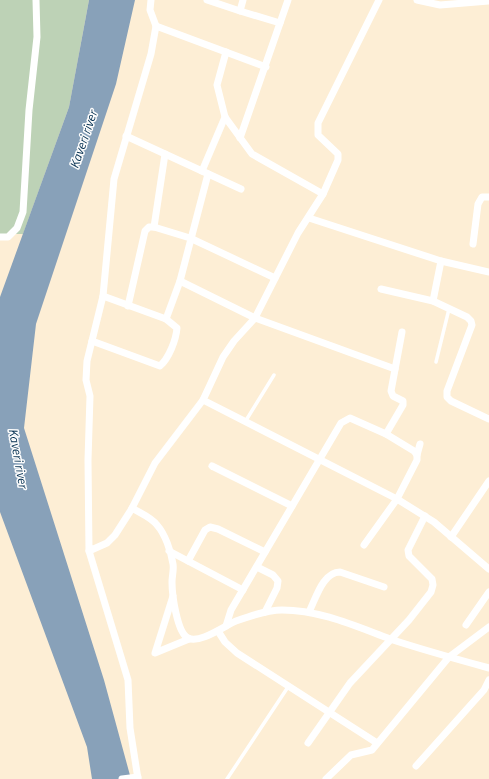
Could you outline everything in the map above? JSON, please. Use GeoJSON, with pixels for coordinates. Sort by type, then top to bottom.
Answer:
{"type":"FeatureCollection","features":[{"type":"Feature","properties":{"kind":"street"},"geometry":{"type":"LineString","coordinates":[[0,237],[8,237],[17,228],[23,212],[29,110],[37,37],[36,0]]}},
{"type":"Feature","properties":{"kind":"street"},"geometry":{"type":"LineString","coordinates":[[122,779],[138,778],[130,728],[128,680],[89,551],[88,460],[90,396],[86,380],[87,361],[103,296],[114,179],[151,54],[156,26],[150,10],[151,0]]}},
{"type":"Feature","properties":{"kind":"street"},"geometry":{"type":"LineString","coordinates":[[207,0],[280,23]]}},
{"type":"Feature","properties":{"kind":"street"},"geometry":{"type":"LineString","coordinates":[[240,11],[242,0]]}},
{"type":"Feature","properties":{"kind":"street"},"geometry":{"type":"LineString","coordinates":[[240,138],[266,67],[288,0]]}},
{"type":"Feature","properties":{"kind":"street"},"geometry":{"type":"LineString","coordinates":[[89,551],[111,539],[132,508],[155,463],[203,400],[223,357],[234,341],[255,318],[298,233],[323,194],[338,160],[338,154],[318,135],[318,123],[379,0]]}},
{"type":"Feature","properties":{"kind":"street"},"geometry":{"type":"LineString","coordinates":[[417,0],[440,2],[489,1]]}},
{"type":"Feature","properties":{"kind":"street"},"geometry":{"type":"LineString","coordinates":[[156,26],[266,67]]}},
{"type":"Feature","properties":{"kind":"street"},"geometry":{"type":"LineString","coordinates":[[226,52],[217,85],[225,117],[252,154],[260,160],[323,194]]}},
{"type":"Feature","properties":{"kind":"street"},"geometry":{"type":"LineString","coordinates":[[166,320],[180,281],[205,172],[225,117]]}},
{"type":"Feature","properties":{"kind":"street"},"geometry":{"type":"LineString","coordinates":[[126,136],[241,189]]}},
{"type":"Feature","properties":{"kind":"street"},"geometry":{"type":"LineString","coordinates":[[154,227],[165,154]]}},
{"type":"Feature","properties":{"kind":"street"},"geometry":{"type":"LineString","coordinates":[[473,244],[478,204],[482,197],[489,197]]}},
{"type":"Feature","properties":{"kind":"street"},"geometry":{"type":"LineString","coordinates":[[308,218],[441,261],[489,272]]}},
{"type":"Feature","properties":{"kind":"street"},"geometry":{"type":"LineString","coordinates":[[128,306],[145,231],[149,227],[154,227],[190,238],[276,278]]}},
{"type":"Feature","properties":{"kind":"street"},"geometry":{"type":"LineString","coordinates":[[433,301],[441,261]]}},
{"type":"Feature","properties":{"kind":"street"},"geometry":{"type":"LineString","coordinates":[[180,281],[255,318],[395,369]]}},
{"type":"Feature","properties":{"kind":"street"},"geometry":{"type":"LineString","coordinates":[[381,289],[433,301],[467,316],[472,325],[446,391],[447,397],[451,402],[489,419]]}},
{"type":"Feature","properties":{"kind":"street"},"geometry":{"type":"LineString","coordinates":[[92,341],[160,366],[165,361],[177,333],[177,328],[166,320],[103,296]]}},
{"type":"Feature","properties":{"kind":"street"},"geometry":{"type":"LineString","coordinates":[[386,434],[403,401],[391,394],[402,332]]}},
{"type":"Feature","properties":{"kind":"street"},"geometry":{"type":"LineString","coordinates":[[203,400],[397,499],[425,516],[489,569]]}},
{"type":"Feature","properties":{"kind":"street"},"geometry":{"type":"LineString","coordinates":[[226,626],[231,610],[319,460],[345,419],[355,419],[386,434],[414,451],[417,455]]}},
{"type":"Feature","properties":{"kind":"street"},"geometry":{"type":"LineString","coordinates":[[364,545],[397,499],[417,460],[420,444]]}},
{"type":"Feature","properties":{"kind":"street"},"geometry":{"type":"LineString","coordinates":[[212,466],[292,506]]}},
{"type":"Feature","properties":{"kind":"street"},"geometry":{"type":"LineString","coordinates":[[451,537],[489,481]]}},
{"type":"Feature","properties":{"kind":"street"},"geometry":{"type":"LineString","coordinates":[[132,508],[157,524],[169,551],[173,564],[173,595],[180,629],[183,635],[189,639]]}},
{"type":"Feature","properties":{"kind":"street"},"geometry":{"type":"LineString","coordinates":[[308,743],[328,712],[350,683],[409,620],[431,592],[433,585],[432,579],[409,556],[408,550],[425,516]]}},
{"type":"Feature","properties":{"kind":"street"},"geometry":{"type":"LineString","coordinates":[[188,561],[206,530],[210,527],[218,529],[265,552]]}},
{"type":"Feature","properties":{"kind":"street"},"geometry":{"type":"LineString","coordinates":[[169,551],[243,590]]}},
{"type":"Feature","properties":{"kind":"street"},"geometry":{"type":"LineString","coordinates":[[257,567],[273,575],[278,581],[277,588],[265,612]]}},
{"type":"Feature","properties":{"kind":"street"},"geometry":{"type":"LineString","coordinates":[[309,612],[326,579],[334,572],[340,572],[384,587]]}},
{"type":"Feature","properties":{"kind":"street"},"geometry":{"type":"LineString","coordinates":[[466,625],[489,592]]}},
{"type":"Feature","properties":{"kind":"street"},"geometry":{"type":"LineString","coordinates":[[173,595],[156,653],[189,639],[196,639],[218,631],[226,626],[274,610],[309,612],[343,622],[390,639],[489,668]]}},
{"type":"Feature","properties":{"kind":"street"},"geometry":{"type":"LineString","coordinates":[[326,779],[351,755],[372,750],[448,657],[489,626]]}},
{"type":"Feature","properties":{"kind":"street"},"geometry":{"type":"LineString","coordinates":[[218,631],[229,646],[377,743]]}},
{"type":"Feature","properties":{"kind":"street"},"geometry":{"type":"LineString","coordinates":[[416,766],[484,690],[489,680]]}},
{"type":"Feature","properties":{"kind":"lane"},"geometry":{"type":"LineString","coordinates":[[436,362],[449,308]]}},
{"type":"Feature","properties":{"kind":"lane"},"geometry":{"type":"LineString","coordinates":[[245,422],[274,375]]}},
{"type":"Feature","properties":{"kind":"lane"},"geometry":{"type":"LineString","coordinates":[[227,779],[289,686]]}},
{"type":"Feature","properties":{"kind":"green space"},"geometry":{"type":"Polygon","coordinates":[[[0,0],[89,0],[69,107],[23,234],[0,234],[0,0]]]}},
{"type":"Feature","properties":{"kind":"water","name":"Kaveri river"},"geometry":{"type":"Polygon","coordinates":[[[89,0],[135,0],[116,84],[36,324],[24,428],[104,680],[131,779],[92,779],[87,747],[0,512],[0,297],[69,107],[89,0]]]}}]}
